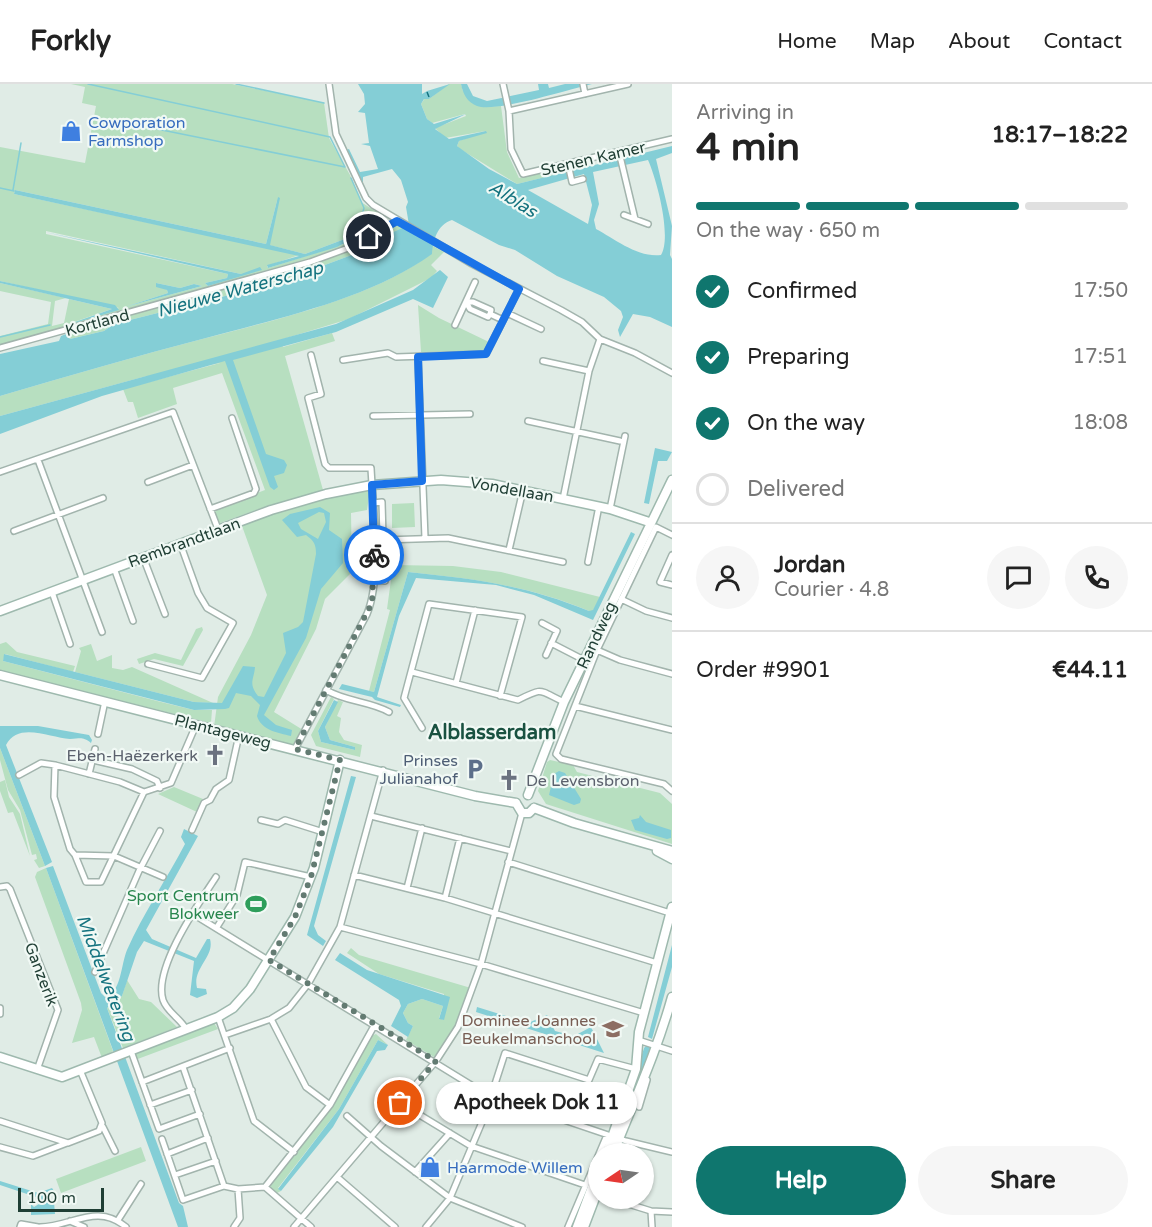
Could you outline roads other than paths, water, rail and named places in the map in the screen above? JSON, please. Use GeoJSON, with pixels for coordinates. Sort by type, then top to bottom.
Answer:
{"type":"FeatureCollection","features":[{"type":"Feature","properties":{"kind":"street"},"geometry":{"type":"LineString","coordinates":[[329,84],[334,124],[342,149],[366,198],[397,221],[582,322],[600,339],[635,353],[672,373]]}},
{"type":"Feature","properties":{"kind":"street"},"geometry":{"type":"LineString","coordinates":[[503,84],[509,111],[584,89],[628,84]]}},
{"type":"Feature","properties":{"kind":"street","name":"Stenen Kamer"},"geometry":{"type":"LineString","coordinates":[[509,111],[511,149],[523,174],[620,154],[672,139]]}},
{"type":"Feature","properties":{"kind":"street"},"geometry":{"type":"LineString","coordinates":[[620,154],[635,219]]}},
{"type":"Feature","properties":{"kind":"street"},"geometry":{"type":"LineString","coordinates":[[568,165],[572,182],[583,179]]}},
{"type":"Feature","properties":{"kind":"street"},"geometry":{"type":"LineString","coordinates":[[624,215],[648,224]]}},
{"type":"Feature","properties":{"kind":"street","name":"Kortland"},"geometry":{"type":"LineString","coordinates":[[0,348],[310,262],[351,247],[397,221]]}},
{"type":"Feature","properties":{"kind":"street"},"geometry":{"type":"LineString","coordinates":[[455,325],[475,282]]}},
{"type":"Feature","properties":{"kind":"street"},"geometry":{"type":"LineString","coordinates":[[343,360],[388,353],[396,357],[486,354],[519,289]]}},
{"type":"Feature","properties":{"kind":"street"},"geometry":{"type":"LineString","coordinates":[[466,302],[473,302],[491,310],[490,314],[503,320]]}},
{"type":"Feature","properties":{"kind":"street"},"geometry":{"type":"LineString","coordinates":[[507,313],[541,330]]}},
{"type":"Feature","properties":{"kind":"street"},"geometry":{"type":"LineString","coordinates":[[563,499],[589,371],[600,339]]}},
{"type":"Feature","properties":{"kind":"street"},"geometry":{"type":"LineString","coordinates":[[295,749],[367,614],[372,603],[375,580],[371,468],[329,468],[325,464],[308,398],[321,394],[311,355]]}},
{"type":"Feature","properties":{"kind":"street"},"geometry":{"type":"LineString","coordinates":[[418,357],[425,538]]}},
{"type":"Feature","properties":{"kind":"street"},"geometry":{"type":"LineString","coordinates":[[543,360],[589,371]]}},
{"type":"Feature","properties":{"kind":"street"},"geometry":{"type":"LineString","coordinates":[[0,472],[173,412],[218,529]]}},
{"type":"Feature","properties":{"kind":"street"},"geometry":{"type":"LineString","coordinates":[[373,417],[470,414]]}},
{"type":"Feature","properties":{"kind":"street"},"geometry":{"type":"LineString","coordinates":[[210,509],[254,493],[256,489],[232,418]]}},
{"type":"Feature","properties":{"kind":"street"},"geometry":{"type":"LineString","coordinates":[[528,420],[621,441]]}},
{"type":"Feature","properties":{"kind":"street"},"geometry":{"type":"LineString","coordinates":[[610,509],[625,436]]}},
{"type":"Feature","properties":{"kind":"street"},"geometry":{"type":"LineString","coordinates":[[38,460],[102,633]]}},
{"type":"Feature","properties":{"kind":"street"},"geometry":{"type":"LineString","coordinates":[[148,482],[193,465]]}},
{"type":"Feature","properties":{"kind":"street","name":"Randweg"},"geometry":{"type":"LineString","coordinates":[[672,480],[597,650],[556,754],[561,759],[664,784],[672,791]]}},
{"type":"Feature","properties":{"kind":"street","name":"Vondellaan"},"geometry":{"type":"LineString","coordinates":[[372,485],[422,481],[473,482],[599,506],[652,525]]}},
{"type":"Feature","properties":{"kind":"street","name":"Rembrandtlaan"},"geometry":{"type":"LineString","coordinates":[[0,611],[218,529],[318,496],[372,485]]}},
{"type":"Feature","properties":{"kind":"street"},"geometry":{"type":"LineString","coordinates":[[509,550],[523,490]]}},
{"type":"Feature","properties":{"kind":"street"},"geometry":{"type":"LineString","coordinates":[[14,531],[103,498]]}},
{"type":"Feature","properties":{"kind":"street"},"geometry":{"type":"LineString","coordinates":[[373,502],[382,502],[384,581],[375,580]]}},
{"type":"Feature","properties":{"kind":"street"},"geometry":{"type":"LineString","coordinates":[[588,562],[599,506]]}},
{"type":"Feature","properties":{"kind":"street"},"geometry":{"type":"LineString","coordinates":[[652,525],[672,535]]}},
{"type":"Feature","properties":{"kind":"street","name":"Randweg"},"geometry":{"type":"LineString","coordinates":[[528,795],[564,702],[652,525]]}},
{"type":"Feature","properties":{"kind":"street"},"geometry":{"type":"LineString","coordinates":[[383,540],[425,538],[459,540],[563,562]]}},
{"type":"Feature","properties":{"kind":"street"},"geometry":{"type":"LineString","coordinates":[[148,664],[202,678],[233,623],[207,608],[198,593],[180,543]]}},
{"type":"Feature","properties":{"kind":"street"},"geometry":{"type":"LineString","coordinates":[[672,555],[660,582],[672,585]]}},
{"type":"Feature","properties":{"kind":"street"},"geometry":{"type":"LineString","coordinates":[[143,557],[165,614]]}},
{"type":"Feature","properties":{"kind":"street"},"geometry":{"type":"LineString","coordinates":[[114,568],[133,621]]}},
{"type":"Feature","properties":{"kind":"street"},"geometry":{"type":"LineString","coordinates":[[52,591],[70,644]]}},
{"type":"Feature","properties":{"kind":"street"},"geometry":{"type":"LineString","coordinates":[[621,599],[646,611],[672,618]]}},
{"type":"Feature","properties":{"kind":"street"},"geometry":{"type":"LineString","coordinates":[[422,728],[404,698],[429,604],[522,617],[500,696]]}},
{"type":"Feature","properties":{"kind":"street"},"geometry":{"type":"LineString","coordinates":[[456,683],[475,610]]}},
{"type":"Feature","properties":{"kind":"street"},"geometry":{"type":"LineString","coordinates":[[542,623],[557,631],[546,655]]}},
{"type":"Feature","properties":{"kind":"street"},"geometry":{"type":"LineString","coordinates":[[551,643],[584,660]]}},
{"type":"Feature","properties":{"kind":"street"},"geometry":{"type":"LineString","coordinates":[[597,650],[620,660],[672,674]]}},
{"type":"Feature","properties":{"kind":"street"},"geometry":{"type":"LineString","coordinates":[[412,672],[518,700],[538,690],[564,702]]}},
{"type":"Feature","properties":{"kind":"street","name":"Plantageweg"},"geometry":{"type":"LineString","coordinates":[[0,675],[383,770],[475,796],[516,803]]}},
{"type":"Feature","properties":{"kind":"street"},"geometry":{"type":"LineString","coordinates":[[326,690],[340,698],[389,712]]}},
{"type":"Feature","properties":{"kind":"street"},"geometry":{"type":"LineString","coordinates":[[98,734],[105,701]]}},
{"type":"Feature","properties":{"kind":"street"},"geometry":{"type":"LineString","coordinates":[[574,706],[672,730]]}},
{"type":"Feature","properties":{"kind":"street"},"geometry":{"type":"LineString","coordinates":[[19,775],[41,763],[120,782],[144,792],[160,788],[171,783],[196,724]]}},
{"type":"Feature","properties":{"kind":"street"},"geometry":{"type":"LineString","coordinates":[[192,830],[204,803],[210,800],[216,789],[229,780],[239,735]]}},
{"type":"Feature","properties":{"kind":"street"},"geometry":{"type":"LineString","coordinates":[[89,774],[95,749]]}},
{"type":"Feature","properties":{"kind":"street"},"geometry":{"type":"LineString","coordinates":[[93,759],[132,769],[157,781],[160,788]]}},
{"type":"Feature","properties":{"kind":"street"},"geometry":{"type":"LineString","coordinates":[[0,1057],[58,1077],[218,1017],[232,1008],[250,989],[295,917],[311,877],[340,760]]}},
{"type":"Feature","properties":{"kind":"street"},"geometry":{"type":"LineString","coordinates":[[55,765],[54,796],[70,849],[75,855],[86,882],[101,882],[144,792]]}},
{"type":"Feature","properties":{"kind":"street"},"geometry":{"type":"LineString","coordinates":[[225,1035],[271,1019],[289,1008],[308,984],[340,927],[383,770]]}},
{"type":"Feature","properties":{"kind":"street"},"geometry":{"type":"LineString","coordinates":[[294,1227],[436,1061],[458,1027],[480,964],[522,813],[516,803],[520,796],[528,795],[535,801],[534,808],[529,813],[522,813]]}},
{"type":"Feature","properties":{"kind":"street"},"geometry":{"type":"LineString","coordinates":[[534,808],[646,845],[672,851]]}},
{"type":"Feature","properties":{"kind":"street"},"geometry":{"type":"LineString","coordinates":[[371,816],[511,851]]}},
{"type":"Feature","properties":{"kind":"street"},"geometry":{"type":"LineString","coordinates":[[261,820],[278,824],[285,820],[323,832]]}},
{"type":"Feature","properties":{"kind":"street"},"geometry":{"type":"LineString","coordinates":[[406,888],[422,828]]}},
{"type":"Feature","properties":{"kind":"street"},"geometry":{"type":"LineString","coordinates":[[95,972],[160,831]]}},
{"type":"Feature","properties":{"kind":"street"},"geometry":{"type":"LineString","coordinates":[[445,898],[460,838]]}},
{"type":"Feature","properties":{"kind":"street"},"geometry":{"type":"LineString","coordinates":[[646,845],[672,859]]}},
{"type":"Feature","properties":{"kind":"street"},"geometry":{"type":"LineString","coordinates":[[75,855],[114,856],[163,877]]}},
{"type":"Feature","properties":{"kind":"street"},"geometry":{"type":"LineString","coordinates":[[217,927],[237,895],[245,862],[311,877]]}},
{"type":"Feature","properties":{"kind":"street"},"geometry":{"type":"LineString","coordinates":[[508,862],[671,910],[644,1013],[638,1041],[636,1070],[613,1137],[585,1185],[568,1227]]}},
{"type":"Feature","properties":{"kind":"street"},"geometry":{"type":"LineString","coordinates":[[354,875],[445,898],[657,963]]}},
{"type":"Feature","properties":{"kind":"street"},"geometry":{"type":"LineString","coordinates":[[186,1029],[163,999],[162,989],[173,951],[216,877]]}},
{"type":"Feature","properties":{"kind":"street","name":"Ganzerik"},"geometry":{"type":"LineString","coordinates":[[0,887],[7,886],[10,889],[58,1010],[37,1070]]}},
{"type":"Feature","properties":{"kind":"street"},"geometry":{"type":"LineString","coordinates":[[193,914],[491,1096],[613,1137],[672,1152]]}},
{"type":"Feature","properties":{"kind":"street"},"geometry":{"type":"LineString","coordinates":[[340,927],[480,964],[644,1013]]}},
{"type":"Feature","properties":{"kind":"street"},"geometry":{"type":"LineString","coordinates":[[639,1107],[672,997]]}},
{"type":"Feature","properties":{"kind":"street"},"geometry":{"type":"LineString","coordinates":[[0,1008],[0,1014]]}},
{"type":"Feature","properties":{"kind":"street"},"geometry":{"type":"LineString","coordinates":[[218,1017],[254,1120],[294,1152]]}},
{"type":"Feature","properties":{"kind":"street"},"geometry":{"type":"LineString","coordinates":[[271,1019],[306,1087],[330,1105]]}},
{"type":"Feature","properties":{"kind":"street"},"geometry":{"type":"LineString","coordinates":[[265,1187],[330,1105],[374,1026]]}},
{"type":"Feature","properties":{"kind":"street"},"geometry":{"type":"LineString","coordinates":[[638,1041],[672,1052]]}},
{"type":"Feature","properties":{"kind":"street"},"geometry":{"type":"LineString","coordinates":[[142,1083],[230,1048]]}},
{"type":"Feature","properties":{"kind":"street"},"geometry":{"type":"LineString","coordinates":[[129,1052],[159,1129],[200,1114]]}},
{"type":"Feature","properties":{"kind":"street"},"geometry":{"type":"LineString","coordinates":[[426,1227],[450,1198],[491,1096],[505,1053],[589,1080],[598,1059],[636,1070]]}},
{"type":"Feature","properties":{"kind":"street"},"geometry":{"type":"LineString","coordinates":[[611,1143],[647,1065],[652,1060]]}},
{"type":"Feature","properties":{"kind":"street"},"geometry":{"type":"LineString","coordinates":[[183,1067],[224,1185]]}},
{"type":"Feature","properties":{"kind":"street"},"geometry":{"type":"LineString","coordinates":[[80,1070],[115,1151]]}},
{"type":"Feature","properties":{"kind":"street"},"geometry":{"type":"LineString","coordinates":[[150,1105],[192,1090]]}},
{"type":"Feature","properties":{"kind":"street"},"geometry":{"type":"LineString","coordinates":[[400,1103],[471,1146],[585,1185]]}},
{"type":"Feature","properties":{"kind":"street"},"geometry":{"type":"LineString","coordinates":[[347,1116],[370,1137],[450,1198],[521,1227]]}},
{"type":"Feature","properties":{"kind":"street"},"geometry":{"type":"LineString","coordinates":[[1,1124],[69,1143]]}},
{"type":"Feature","properties":{"kind":"street"},"geometry":{"type":"LineString","coordinates":[[0,1147],[33,1156],[103,1127]]}},
{"type":"Feature","properties":{"kind":"street"},"geometry":{"type":"LineString","coordinates":[[415,1172],[450,1133]]}},
{"type":"Feature","properties":{"kind":"street"},"geometry":{"type":"LineString","coordinates":[[613,1137],[613,1143]]}},
{"type":"Feature","properties":{"kind":"street"},"geometry":{"type":"LineString","coordinates":[[167,1154],[208,1138]]}},
{"type":"Feature","properties":{"kind":"street"},"geometry":{"type":"LineString","coordinates":[[162,1139],[183,1200],[224,1185],[238,1189],[265,1187],[311,1227]]}},
{"type":"Feature","properties":{"kind":"street"},"geometry":{"type":"LineString","coordinates":[[175,1175],[216,1161]]}},
{"type":"Feature","properties":{"kind":"street"},"geometry":{"type":"LineString","coordinates":[[337,1177],[395,1227]]}},
{"type":"Feature","properties":{"kind":"street"},"geometry":{"type":"LineString","coordinates":[[118,1220],[141,1184]]}},
{"type":"Feature","properties":{"kind":"street"},"geometry":{"type":"LineString","coordinates":[[234,1227],[240,1218],[238,1189]]}},
{"type":"Feature","properties":{"kind":"street"},"geometry":{"type":"LineString","coordinates":[[577,1227],[588,1198]]}},
{"type":"Feature","properties":{"kind":"street"},"geometry":{"type":"LineString","coordinates":[[584,1227],[591,1209]]}},
{"type":"Feature","properties":{"kind":"street"},"geometry":{"type":"LineString","coordinates":[[645,1209],[672,1212]]}},
{"type":"Feature","properties":{"kind":"street"},"geometry":{"type":"LineString","coordinates":[[651,1211],[652,1227]]}},
{"type":"Feature","properties":{"kind":"street"},"geometry":{"type":"LineString","coordinates":[[20,1227],[21,1224],[39,1227],[92,1215],[118,1220],[126,1227]]}},
{"type":"Feature","properties":{"kind":"street"},"geometry":{"type":"LineString","coordinates":[[69,1221],[84,1227]]}},
{"type":"Feature","properties":{"kind":"water","name":"Alblas"},"geometry":{"type":"Polygon","coordinates":[[[358,84],[422,84],[422,94],[450,84],[429,99],[424,99],[421,104],[427,119],[434,124],[466,114],[435,129],[449,139],[486,131],[487,133],[459,141],[457,146],[489,169],[517,184],[672,146],[672,153],[656,159],[672,226],[670,255],[672,259],[672,327],[650,317],[633,314],[620,337],[618,330],[623,317],[621,311],[604,297],[557,276],[515,250],[499,245],[452,220],[439,229],[433,243],[432,254],[407,270],[352,295],[293,314],[0,396],[0,354],[59,341],[61,336],[66,334],[70,339],[104,331],[114,324],[277,283],[381,244],[387,240],[387,235],[409,225],[406,207],[408,202],[401,180],[392,169],[363,177],[363,184],[346,150],[349,149],[360,172],[378,169],[370,146],[361,144],[369,143],[365,113],[358,112],[365,104],[364,94],[358,84]],[[648,160],[593,172],[599,204],[594,220],[596,229],[627,247],[644,254],[661,255],[664,247],[664,222],[659,194],[648,160]],[[584,174],[528,190],[588,224],[592,205],[584,174]]]}},
{"type":"Feature","properties":{"kind":"water"},"geometry":{"type":"Polygon","coordinates":[[[461,84],[467,84],[473,96],[487,101],[539,90],[538,84],[548,84],[549,88],[565,84],[592,84],[533,100],[486,107],[477,106],[468,100],[461,84]]]}},
{"type":"Feature","properties":{"kind":"water"},"geometry":{"type":"Polygon","coordinates":[[[15,190],[266,244],[278,197],[280,198],[270,245],[305,254],[374,228],[337,247],[268,268],[267,265],[299,256],[14,194],[15,190]]]}},
{"type":"Feature","properties":{"kind":"water"},"geometry":{"type":"Polygon","coordinates":[[[45,232],[241,274],[260,267],[262,270],[208,286],[205,283],[227,278],[228,274],[45,232]]]}},
{"type":"Feature","properties":{"kind":"water"},"geometry":{"type":"Polygon","coordinates":[[[440,270],[448,277],[433,308],[413,299],[336,332],[233,360],[266,454],[284,460],[287,465],[284,473],[274,476],[278,487],[274,490],[270,487],[225,361],[102,396],[0,434],[0,416],[336,324],[413,290],[440,270]]]}},
{"type":"Feature","properties":{"kind":"water"},"geometry":{"type":"Polygon","coordinates":[[[0,281],[115,305],[119,310],[64,326],[112,309],[0,283],[0,281]]]}},
{"type":"Feature","properties":{"kind":"water"},"geometry":{"type":"Polygon","coordinates":[[[156,283],[180,288],[194,284],[202,286],[125,307],[168,293],[167,290],[156,287],[156,283]]]}},
{"type":"Feature","properties":{"kind":"water"},"geometry":{"type":"Polygon","coordinates":[[[655,448],[672,452],[667,461],[658,461],[649,504],[644,503],[655,448]]]}},
{"type":"Feature","properties":{"kind":"water"},"geometry":{"type":"Polygon","coordinates":[[[320,507],[330,513],[329,530],[342,539],[343,563],[321,589],[306,638],[264,715],[276,725],[292,730],[291,736],[262,725],[257,716],[260,705],[251,696],[236,693],[229,708],[194,710],[3,661],[4,654],[194,702],[222,703],[243,666],[255,667],[253,688],[258,696],[264,697],[286,653],[283,633],[298,627],[303,622],[316,554],[315,545],[311,539],[306,535],[297,537],[282,520],[290,514],[320,507]],[[319,512],[298,523],[301,529],[318,539],[326,522],[324,513],[319,512]]]}},
{"type":"Feature","properties":{"kind":"water"},"geometry":{"type":"Polygon","coordinates":[[[631,532],[635,534],[593,620],[534,595],[496,585],[416,578],[399,616],[377,697],[401,705],[400,707],[339,689],[342,684],[374,692],[408,572],[500,584],[543,595],[589,611],[593,610],[631,532]]]}},
{"type":"Feature","properties":{"kind":"water"},"geometry":{"type":"Polygon","coordinates":[[[334,700],[338,702],[325,727],[330,740],[355,747],[355,750],[321,742],[318,731],[334,700]]]}},
{"type":"Feature","properties":{"kind":"water"},"geometry":{"type":"Polygon","coordinates":[[[0,726],[38,726],[89,735],[92,740],[91,743],[83,739],[27,732],[11,738],[6,745],[52,862],[45,866],[0,748],[0,726]]]}},
{"type":"Feature","properties":{"kind":"water"},"geometry":{"type":"Polygon","coordinates":[[[559,771],[565,773],[581,799],[580,803],[574,805],[549,795],[554,774],[559,771]]]}},
{"type":"Feature","properties":{"kind":"water"},"geometry":{"type":"Polygon","coordinates":[[[351,776],[356,777],[314,926],[318,935],[326,941],[323,946],[307,935],[351,776]]]}},
{"type":"Feature","properties":{"kind":"water"},"geometry":{"type":"Polygon","coordinates":[[[640,815],[646,822],[671,830],[671,838],[667,839],[635,830],[631,820],[639,818],[640,815]]]}},
{"type":"Feature","properties":{"kind":"water"},"geometry":{"type":"Polygon","coordinates":[[[184,829],[198,836],[146,930],[152,939],[196,958],[207,939],[210,939],[209,951],[196,981],[197,988],[206,989],[207,994],[197,998],[190,995],[194,961],[144,941],[137,952],[122,996],[107,1008],[179,1203],[183,1206],[188,1227],[178,1227],[46,868],[53,866],[101,993],[105,997],[110,995],[117,985],[133,937],[185,844],[181,837],[184,829]]]}},
{"type":"Feature","properties":{"kind":"water"},"geometry":{"type":"Polygon","coordinates":[[[672,945],[672,967],[652,1039],[648,1037],[672,945]]]}},
{"type":"Feature","properties":{"kind":"water"},"geometry":{"type":"Polygon","coordinates":[[[340,953],[367,970],[450,997],[444,1020],[439,1019],[443,1006],[422,999],[408,1004],[403,1013],[408,1023],[413,1026],[408,1037],[391,1026],[401,1006],[399,1000],[335,960],[340,953]]]}},
{"type":"Feature","properties":{"kind":"water"},"geometry":{"type":"Polygon","coordinates":[[[477,1007],[528,1023],[547,1015],[555,1031],[574,1036],[591,1027],[604,1053],[476,1012],[477,1007]]]}},
{"type":"Feature","properties":{"kind":"water"},"geometry":{"type":"Polygon","coordinates":[[[378,1040],[388,1045],[385,1050],[377,1051],[333,1127],[281,1191],[278,1189],[339,1109],[378,1040]]]}},
{"type":"Feature","properties":{"kind":"water"},"geometry":{"type":"Polygon","coordinates":[[[0,1181],[38,1193],[52,1188],[54,1191],[48,1197],[54,1202],[55,1214],[31,1215],[31,1204],[34,1207],[39,1204],[36,1197],[0,1185],[0,1181]]]}},
{"type":"Feature","properties":{"kind":"waterway"},"geometry":{"type":"LineString","coordinates":[[88,84],[330,137],[345,167],[152,128]]}},
{"type":"Feature","properties":{"kind":"waterway"},"geometry":{"type":"LineString","coordinates":[[236,84],[324,103]]}},
{"type":"Feature","properties":{"kind":"waterway"},"geometry":{"type":"LineString","coordinates":[[13,190],[21,143]]}},
{"type":"Feature","properties":{"kind":"waterway"},"geometry":{"type":"LineString","coordinates":[[351,178],[364,208],[362,215]]}},
{"type":"Feature","properties":{"kind":"waterway"},"geometry":{"type":"LineString","coordinates":[[0,188],[14,191]]}},
{"type":"Feature","properties":{"kind":"waterway"},"geometry":{"type":"LineString","coordinates":[[0,337],[50,325]]}},
{"type":"Feature","properties":{"kind":"waterway"},"geometry":{"type":"LineString","coordinates":[[640,1069],[647,1049]]}},
{"type":"Feature","properties":{"kind":"place","name":"Cowporation Farmshop"},"geometry":{"type":"Point","coordinates":[71,131]}},
{"type":"Feature","properties":{"kind":"place","name":"Eben-Haëzerkerk"},"geometry":{"type":"Point","coordinates":[215,755]}},
{"type":"Feature","properties":{"kind":"place","name":"Prinses Julianahof"},"geometry":{"type":"Point","coordinates":[475,769]}},
{"type":"Feature","properties":{"kind":"place","name":"De Levensbron"},"geometry":{"type":"Point","coordinates":[509,780]}},
{"type":"Feature","properties":{"kind":"place","name":"Sport Centrum Blokweer"},"geometry":{"type":"Point","coordinates":[256,904]}},
{"type":"Feature","properties":{"kind":"place","name":"Dominee Joannes Beukelmanschool"},"geometry":{"type":"Point","coordinates":[613,1029]}},
{"type":"Feature","properties":{"kind":"place","name":"Apotheek Dok 11"},"geometry":{"type":"Point","coordinates":[400,1103]}},
{"type":"Feature","properties":{"kind":"place","name":"Haarmode Willem"},"geometry":{"type":"Point","coordinates":[430,1167]}},
{"type":"Feature","properties":{"kind":"district","name":"Alblasserdam"},"geometry":{"type":"Point","coordinates":[492,732]}},
{"type":"Feature","properties":{"kind":"water label","name":"Nieuwe Waterschap"},"geometry":{"type":"Point","coordinates":[240,289]}},
{"type":"Feature","properties":{"kind":"water label","name":"Middelwetering"},"geometry":{"type":"Point","coordinates":[106,978]}}]}
